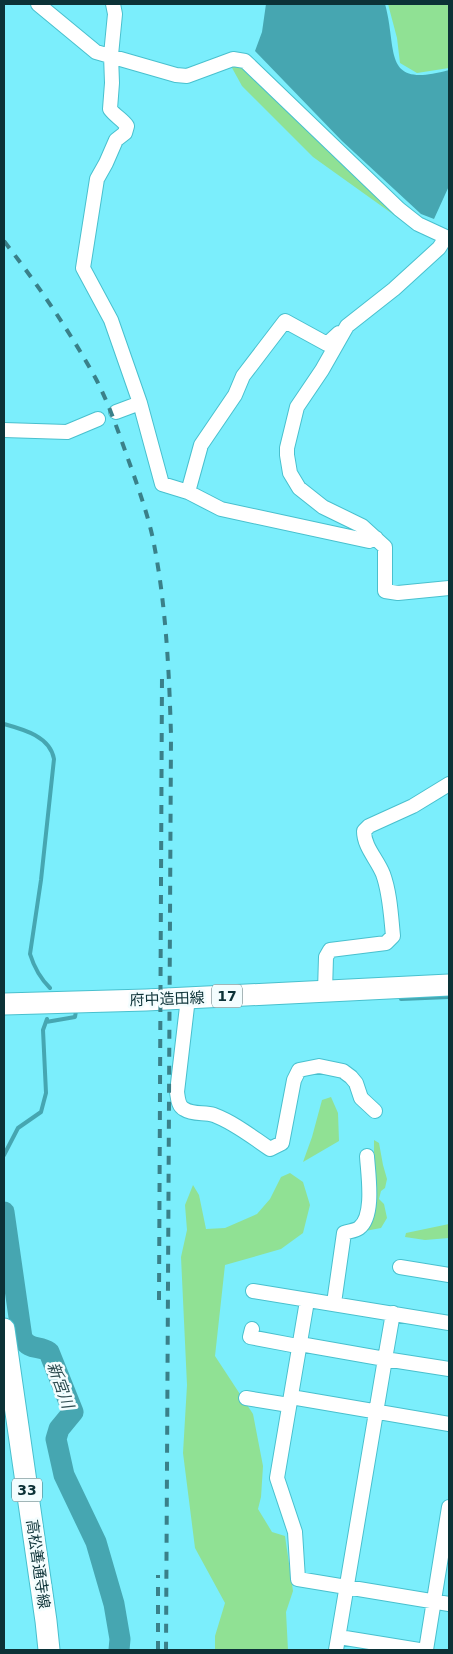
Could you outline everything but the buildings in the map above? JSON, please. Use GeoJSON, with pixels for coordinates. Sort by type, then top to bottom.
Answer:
{"type":"FeatureCollection","features":[{"type":"Feature","properties":{"kind":"main road","name":"府中造田線"},"geometry":{"type":"LineString","coordinates":[[4,1004],[188,998],[449,985]]}},
{"type":"Feature","properties":{"kind":"main road","name":"高松善通寺線"},"geometry":{"type":"LineString","coordinates":[[4,1330],[46,1621],[48,1650]]}},
{"type":"Feature","properties":{"kind":"street"},"geometry":{"type":"LineString","coordinates":[[38,4],[96,52],[176,75],[188,76],[233,58],[244,61],[399,209],[418,224],[448,237],[439,248],[394,289],[326,344],[285,321],[243,376],[235,395],[201,445],[188,492]]}},
{"type":"Feature","properties":{"kind":"street"},"geometry":{"type":"LineString","coordinates":[[113,4],[115,14],[111,56],[112,83],[110,109],[127,126],[125,133],[116,140],[97,179],[83,268],[111,320],[140,403],[162,484],[188,492],[221,509],[369,541],[376,538]]}},
{"type":"Feature","properties":{"kind":"street"},"geometry":{"type":"LineString","coordinates":[[346,326],[322,370],[297,407],[287,455],[290,473],[299,488],[323,507],[362,526],[385,547],[385,591],[398,593],[449,588]]}},
{"type":"Feature","properties":{"kind":"street"},"geometry":{"type":"LineString","coordinates":[[116,412],[140,403]]}},
{"type":"Feature","properties":{"kind":"street"},"geometry":{"type":"LineString","coordinates":[[4,430],[67,432],[98,419]]}},
{"type":"Feature","properties":{"kind":"street"},"geometry":{"type":"LineString","coordinates":[[325,991],[326,957],[330,950],[386,943],[394,936],[387,888],[382,872],[364,838],[364,831],[369,826],[413,806],[449,784]]}},
{"type":"Feature","properties":{"kind":"street"},"geometry":{"type":"LineString","coordinates":[[188,998],[177,1092],[178,1103],[183,1109],[223,1118],[235,1124],[270,1149],[282,1143],[294,1080],[299,1070],[319,1066],[343,1071],[351,1077],[356,1084],[361,1098],[374,1111]]}},
{"type":"Feature","properties":{"kind":"street"},"geometry":{"type":"LineString","coordinates":[[334,1304],[344,1233],[358,1229],[366,1221],[369,1212],[367,1156]]}},
{"type":"Feature","properties":{"kind":"street"},"geometry":{"type":"LineString","coordinates":[[400,1267],[449,1275]]}},
{"type":"Feature","properties":{"kind":"street"},"geometry":{"type":"LineString","coordinates":[[253,1291],[449,1322]]}},
{"type":"Feature","properties":{"kind":"street"},"geometry":{"type":"LineString","coordinates":[[307,1301],[277,1478],[295,1532],[298,1579],[449,1604]]}},
{"type":"Feature","properties":{"kind":"street"},"geometry":{"type":"LineString","coordinates":[[393,1313],[338,1644],[419,1650]]}},
{"type":"Feature","properties":{"kind":"street"},"geometry":{"type":"LineString","coordinates":[[252,1329],[250,1336],[292,1345],[300,1344],[449,1370]]}},
{"type":"Feature","properties":{"kind":"street"},"geometry":{"type":"LineString","coordinates":[[246,1398],[290,1401],[376,1412],[449,1424]]}},
{"type":"Feature","properties":{"kind":"street"},"geometry":{"type":"LineString","coordinates":[[426,1650],[449,1507]]}},
{"type":"Feature","properties":{"kind":"green space"},"geometry":{"type":"Polygon","coordinates":[[[388,4],[449,4],[449,68],[417,73],[400,63],[397,38],[388,4]]]}},
{"type":"Feature","properties":{"kind":"green space"},"geometry":{"type":"Polygon","coordinates":[[[239,65],[415,230],[313,157],[242,86],[231,66],[239,65]]]}},
{"type":"Feature","properties":{"kind":"green space"},"geometry":{"type":"Polygon","coordinates":[[[331,1097],[338,1113],[339,1141],[303,1162],[322,1100],[331,1097]]]}},
{"type":"Feature","properties":{"kind":"green space"},"geometry":{"type":"Polygon","coordinates":[[[374,1140],[379,1143],[387,1179],[379,1199],[384,1204],[387,1218],[381,1228],[365,1231],[374,1152],[374,1140]]]}},
{"type":"Feature","properties":{"kind":"green space"},"geometry":{"type":"Polygon","coordinates":[[[290,1173],[303,1182],[310,1205],[303,1233],[281,1249],[225,1265],[215,1356],[253,1414],[263,1466],[261,1497],[258,1509],[272,1532],[285,1536],[293,1591],[286,1612],[288,1650],[215,1650],[215,1636],[225,1603],[195,1548],[183,1453],[187,1385],[181,1257],[187,1230],[185,1205],[193,1185],[199,1195],[206,1229],[225,1228],[257,1214],[270,1199],[281,1177],[290,1173]]]}},
{"type":"Feature","properties":{"kind":"green space"},"geometry":{"type":"Polygon","coordinates":[[[449,1224],[449,1238],[425,1240],[405,1237],[406,1233],[449,1224]]]}},
{"type":"Feature","properties":{"kind":"water"},"geometry":{"type":"Polygon","coordinates":[[[266,4],[385,4],[393,51],[396,62],[402,70],[412,74],[427,75],[449,70],[449,186],[434,219],[421,214],[342,141],[255,51],[262,32],[266,4]]]}},
{"type":"Feature","properties":{"kind":"waterway"},"geometry":{"type":"LineString","coordinates":[[4,724],[27,731],[41,739],[51,751],[54,759],[41,880],[30,954],[38,972],[50,988]]}},
{"type":"Feature","properties":{"kind":"waterway"},"geometry":{"type":"LineString","coordinates":[[401,999],[449,997]]}},
{"type":"Feature","properties":{"kind":"waterway"},"geometry":{"type":"LineString","coordinates":[[46,1022],[75,1017],[76,1011],[79,1011]]}},
{"type":"Feature","properties":{"kind":"waterway"},"geometry":{"type":"LineString","coordinates":[[4,1155],[18,1128],[41,1112],[46,1093],[43,1030],[47,1019]]}},
{"type":"Feature","properties":{"kind":"waterway","name":"新宮川"},"geometry":{"type":"LineString","coordinates":[[4,1212],[22,1338],[28,1345],[49,1352],[73,1412],[59,1429],[56,1439],[64,1475],[96,1542],[114,1604],[120,1639],[119,1650]]}},
{"type":"Feature","properties":{"kind":"railway"},"geometry":{"type":"LineString","coordinates":[[4,241],[64,325],[96,379],[106,401],[149,522],[164,612],[171,735],[166,1650]]}},
{"type":"Feature","properties":{"kind":"railway"},"geometry":{"type":"LineString","coordinates":[[159,1300],[162,675]]}},
{"type":"Feature","properties":{"kind":"railway"},"geometry":{"type":"LineString","coordinates":[[158,1575],[158,1650]]}}]}
